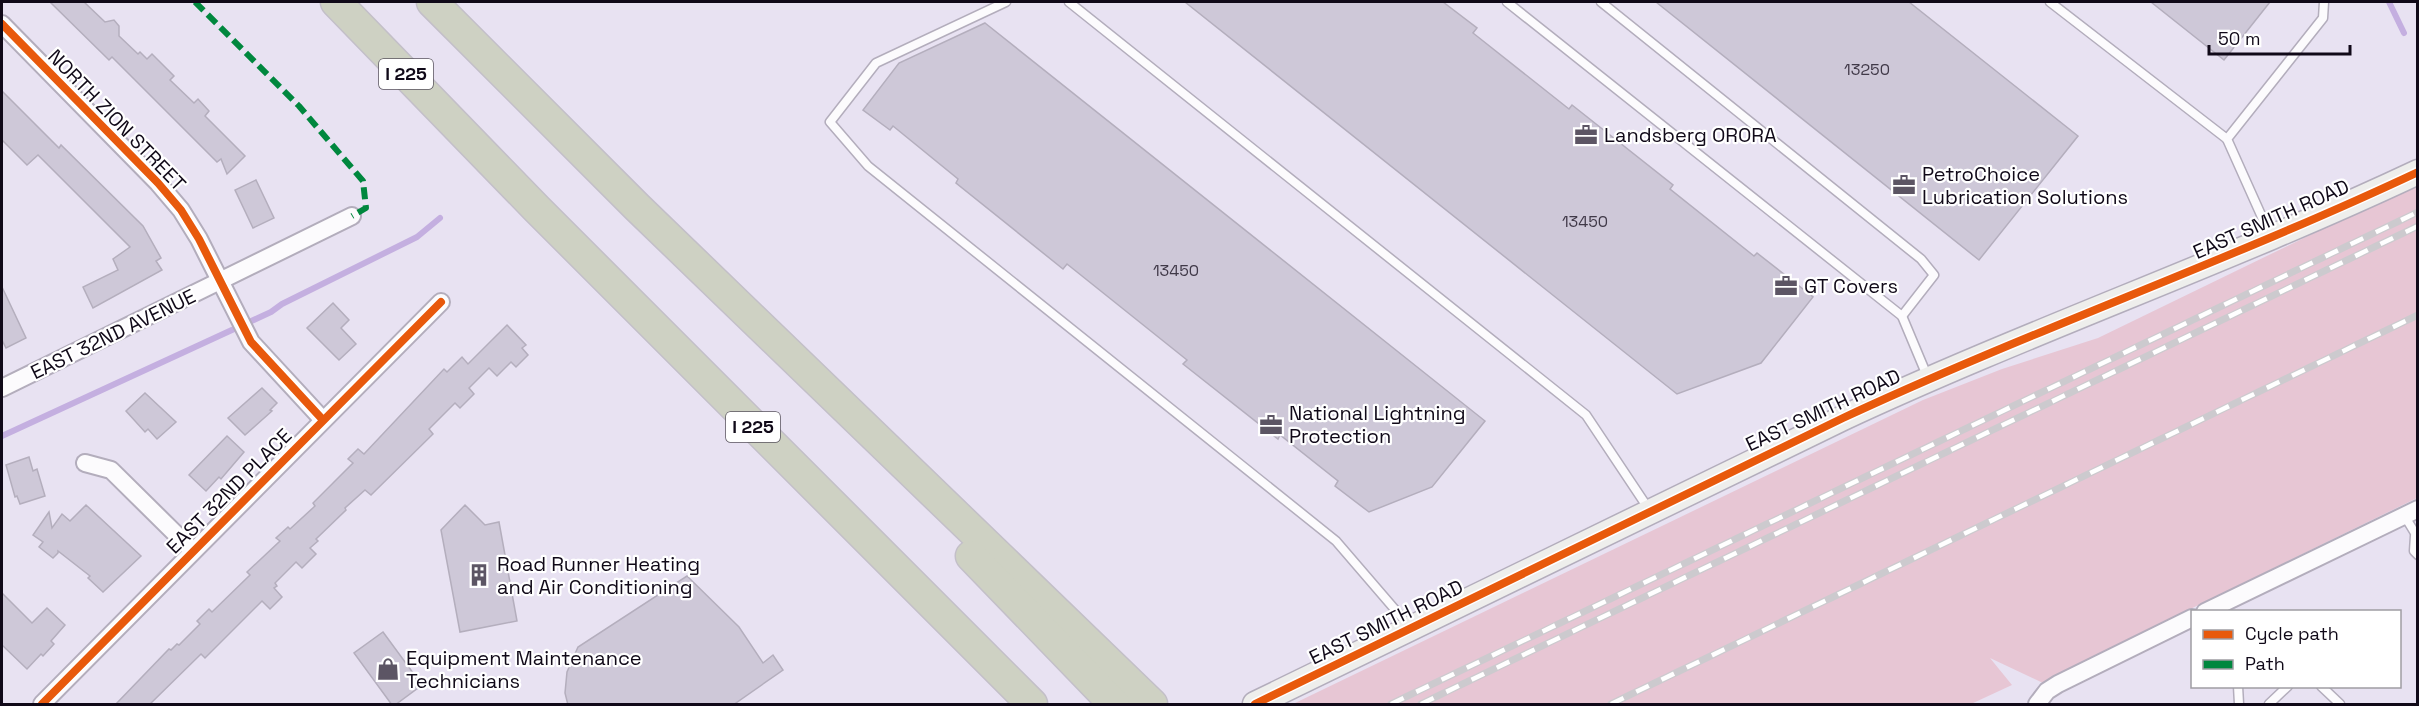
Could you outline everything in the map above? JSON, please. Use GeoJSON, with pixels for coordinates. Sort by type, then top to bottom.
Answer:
{"type":"FeatureCollection","features":[{"type":"Feature","properties":{"kind":"highway","name":"I 225"},"geometry":{"type":"LineString","coordinates":[[336,2],[537,209],[1032,705]]}},
{"type":"Feature","properties":{"kind":"highway"},"geometry":{"type":"LineString","coordinates":[[432,2],[1116,694],[1152,705]]}},
{"type":"Feature","properties":{"kind":"street","name":"NORTH ZION STREET"},"geometry":{"type":"LineString","coordinates":[[2,24],[158,183],[180,210],[222,281],[239,321],[266,361],[323,420]]}},
{"type":"Feature","properties":{"kind":"street","name":"EAST SMITH ROAD"},"geometry":{"type":"LineString","coordinates":[[1255,705],[1928,378],[2271,238],[2418,172]]}},
{"type":"Feature","properties":{"kind":"street","name":"EAST 32ND AVENUE"},"geometry":{"type":"LineString","coordinates":[[2,388],[352,216]]}},
{"type":"Feature","properties":{"kind":"street","name":"EAST 32ND PLACE"},"geometry":{"type":"LineString","coordinates":[[42,705],[441,302]]}},
{"type":"Feature","properties":{"kind":"street"},"geometry":{"type":"LineString","coordinates":[[85,463],[111,470],[193,551]]}},
{"type":"Feature","properties":{"kind":"street"},"geometry":{"type":"LineString","coordinates":[[2209,610],[2411,512]]}},
{"type":"Feature","properties":{"kind":"street"},"geometry":{"type":"LineString","coordinates":[[2037,705],[2047,691],[2058,684],[2191,619]]}},
{"type":"Feature","properties":{"kind":"lane"},"geometry":{"type":"LineString","coordinates":[[1005,2],[876,63],[830,122],[868,166],[1336,541],[1412,628]]}},
{"type":"Feature","properties":{"kind":"lane"},"geometry":{"type":"LineString","coordinates":[[1069,2],[1586,415],[1650,512]]}},
{"type":"Feature","properties":{"kind":"lane"},"geometry":{"type":"LineString","coordinates":[[1507,2],[1902,316],[1928,378]]}},
{"type":"Feature","properties":{"kind":"lane"},"geometry":{"type":"LineString","coordinates":[[1601,2],[1921,259],[1934,275],[1902,316]]}},
{"type":"Feature","properties":{"kind":"lane"},"geometry":{"type":"LineString","coordinates":[[2050,2],[2227,139],[2271,238]]}},
{"type":"Feature","properties":{"kind":"lane"},"geometry":{"type":"LineString","coordinates":[[2227,139],[2323,18],[2324,2]]}},
{"type":"Feature","properties":{"kind":"lane"},"geometry":{"type":"LineString","coordinates":[[2411,512],[2416,537],[2414,551],[2418,555]]}},
{"type":"Feature","properties":{"kind":"lane"},"geometry":{"type":"LineString","coordinates":[[2238,688],[2239,705]]}},
{"type":"Feature","properties":{"kind":"lane"},"geometry":{"type":"LineString","coordinates":[[2269,705],[2287,688]]}},
{"type":"Feature","properties":{"kind":"lane"},"geometry":{"type":"LineString","coordinates":[[2322,688],[2340,705]]}},
{"type":"Feature","properties":{"kind":"shaded area"},"geometry":{"type":"Polygon","coordinates":[[[2417,183],[2417,498],[2043,683],[1990,658],[2012,685],[1971,704],[1293,704],[1923,400],[2002,369],[2098,338],[2417,183]]]}},
{"type":"Feature","properties":{"kind":"building"},"geometry":{"type":"Polygon","coordinates":[[[50,2],[84,2],[105,22],[114,20],[119,26],[119,36],[138,54],[140,52],[147,59],[152,54],[174,76],[170,80],[194,103],[198,99],[209,111],[205,116],[245,156],[227,174],[221,159],[217,162],[112,57],[109,60],[50,2]]]}},
{"type":"Feature","properties":{"kind":"building"},"geometry":{"type":"Polygon","coordinates":[[[1185,2],[1443,2],[1477,28],[1473,33],[1569,109],[1572,105],[1673,185],[1670,189],[1754,256],[1757,253],[1813,297],[1761,363],[1677,394],[1185,2]]]}},
{"type":"Feature","properties":{"kind":"building"},"geometry":{"type":"Polygon","coordinates":[[[1656,2],[1909,2],[2078,136],[1979,260],[1656,2]]]}},
{"type":"Feature","properties":{"kind":"building"},"geometry":{"type":"Polygon","coordinates":[[[2151,2],[2270,2],[2224,60],[2151,2]]]}},
{"type":"Feature","properties":{"kind":"building"},"geometry":{"type":"Polygon","coordinates":[[[985,23],[1485,421],[1432,487],[1369,512],[1335,486],[1338,481],[1280,435],[1278,439],[1183,364],[1187,360],[1067,264],[1063,269],[956,183],[958,179],[893,126],[890,130],[863,110],[899,63],[985,23]]]}},
{"type":"Feature","properties":{"kind":"building"},"geometry":{"type":"Polygon","coordinates":[[[2,91],[143,226],[161,258],[156,261],[162,270],[93,308],[83,287],[118,270],[113,259],[130,247],[38,155],[27,165],[2,140],[2,91]]]}},
{"type":"Feature","properties":{"kind":"building"},"geometry":{"type":"Polygon","coordinates":[[[256,180],[274,218],[253,228],[235,190],[256,180]]]}},
{"type":"Feature","properties":{"kind":"building"},"geometry":{"type":"Polygon","coordinates":[[[2,287],[26,338],[6,348],[2,340],[2,287]]]}},
{"type":"Feature","properties":{"kind":"building"},"geometry":{"type":"Polygon","coordinates":[[[333,303],[349,320],[341,328],[356,344],[339,360],[307,328],[333,303]]]}},
{"type":"Feature","properties":{"kind":"building"},"geometry":{"type":"Polygon","coordinates":[[[507,325],[526,345],[522,348],[528,355],[516,367],[511,362],[497,376],[489,368],[469,388],[474,394],[460,408],[455,403],[429,429],[433,434],[371,495],[365,490],[345,508],[346,510],[316,539],[318,541],[310,548],[316,554],[302,568],[296,562],[275,583],[277,586],[274,588],[282,597],[270,609],[262,601],[205,658],[201,654],[149,705],[115,705],[169,649],[179,645],[200,624],[197,621],[209,609],[212,612],[250,575],[247,572],[280,541],[276,538],[288,527],[290,529],[315,506],[313,503],[353,463],[348,459],[358,449],[364,454],[444,369],[447,372],[462,357],[468,364],[507,325]]]}},
{"type":"Feature","properties":{"kind":"building"},"geometry":{"type":"Polygon","coordinates":[[[262,388],[277,403],[270,410],[272,411],[245,435],[228,418],[262,388]]]}},
{"type":"Feature","properties":{"kind":"building"},"geometry":{"type":"Polygon","coordinates":[[[145,393],[176,422],[157,439],[148,429],[145,432],[126,411],[145,393]]]}},
{"type":"Feature","properties":{"kind":"building"},"geometry":{"type":"Polygon","coordinates":[[[227,436],[244,452],[221,479],[219,477],[206,491],[189,475],[227,436]]]}},
{"type":"Feature","properties":{"kind":"building"},"geometry":{"type":"Polygon","coordinates":[[[29,457],[33,471],[37,469],[45,496],[20,504],[17,496],[15,497],[6,465],[29,457]]]}},
{"type":"Feature","properties":{"kind":"building"},"geometry":{"type":"Polygon","coordinates":[[[86,505],[141,556],[103,592],[88,578],[90,576],[58,551],[53,558],[39,547],[43,542],[33,535],[49,512],[52,528],[62,514],[70,521],[86,505]]]}},
{"type":"Feature","properties":{"kind":"building","name":"Road Runner Heating and Air Conditioning"},"geometry":{"type":"Polygon","coordinates":[[[465,505],[485,525],[499,522],[517,621],[460,632],[441,530],[465,505]]]}},
{"type":"Feature","properties":{"kind":"building"},"geometry":{"type":"Polygon","coordinates":[[[687,576],[739,627],[763,663],[773,655],[783,670],[733,705],[568,705],[565,693],[567,672],[578,647],[687,576]]]}},
{"type":"Feature","properties":{"kind":"building"},"geometry":{"type":"Polygon","coordinates":[[[2,593],[32,623],[47,608],[65,625],[51,641],[54,644],[27,669],[2,645],[2,593]]]}},
{"type":"Feature","properties":{"kind":"building","name":"Equipment Maintenance Technicians"},"geometry":{"type":"Polygon","coordinates":[[[383,632],[422,685],[395,705],[392,705],[354,653],[383,632]]]}},
{"type":"Feature","properties":{"kind":"waterway"},"geometry":{"type":"LineString","coordinates":[[2389,2],[2404,33]]}},
{"type":"Feature","properties":{"kind":"waterway"},"geometry":{"type":"LineString","coordinates":[[2,436],[271,312],[282,304],[417,237],[440,218]]}},
{"type":"Feature","properties":{"kind":"railway"},"geometry":{"type":"LineString","coordinates":[[1391,704],[2418,212]]}},
{"type":"Feature","properties":{"kind":"railway"},"geometry":{"type":"LineString","coordinates":[[1421,704],[2418,226]]}},
{"type":"Feature","properties":{"kind":"railway"},"geometry":{"type":"LineString","coordinates":[[1611,704],[2418,315]]}},
{"type":"Feature","properties":{"kind":"marked path"},"geometry":{"type":"LineString","coordinates":[[195,2],[299,106],[363,181],[366,208],[352,216]]}},
{"type":"Feature","properties":{"kind":"cycle path"},"geometry":{"type":"LineString","coordinates":[[2,24],[158,183],[181,210],[199,239],[251,342],[323,420]]}},
{"type":"Feature","properties":{"kind":"cycle path"},"geometry":{"type":"LineString","coordinates":[[1255,704],[1843,418],[1986,355],[2275,236],[2418,172]]}},
{"type":"Feature","properties":{"kind":"cycle path"},"geometry":{"type":"LineString","coordinates":[[42,704],[441,302]]}},
{"type":"Feature","properties":{"kind":"place","name":"Landsberg ORORA"},"geometry":{"type":"Point","coordinates":[1586,135]}},
{"type":"Feature","properties":{"kind":"place","name":"PetroChoice Lubrication Solutions"},"geometry":{"type":"Point","coordinates":[1904,185]}},
{"type":"Feature","properties":{"kind":"place","name":"GT Covers"},"geometry":{"type":"Point","coordinates":[1786,286]}},
{"type":"Feature","properties":{"kind":"place","name":"National Lightning Protection"},"geometry":{"type":"Point","coordinates":[1271,425]}},
{"type":"Feature","properties":{"kind":"place","name":"Road Runner Heating and Air Conditioning"},"geometry":{"type":"Point","coordinates":[479,575]}},
{"type":"Feature","properties":{"kind":"place","name":"Equipment Maintenance Technicians"},"geometry":{"type":"Point","coordinates":[388,669]}}]}
